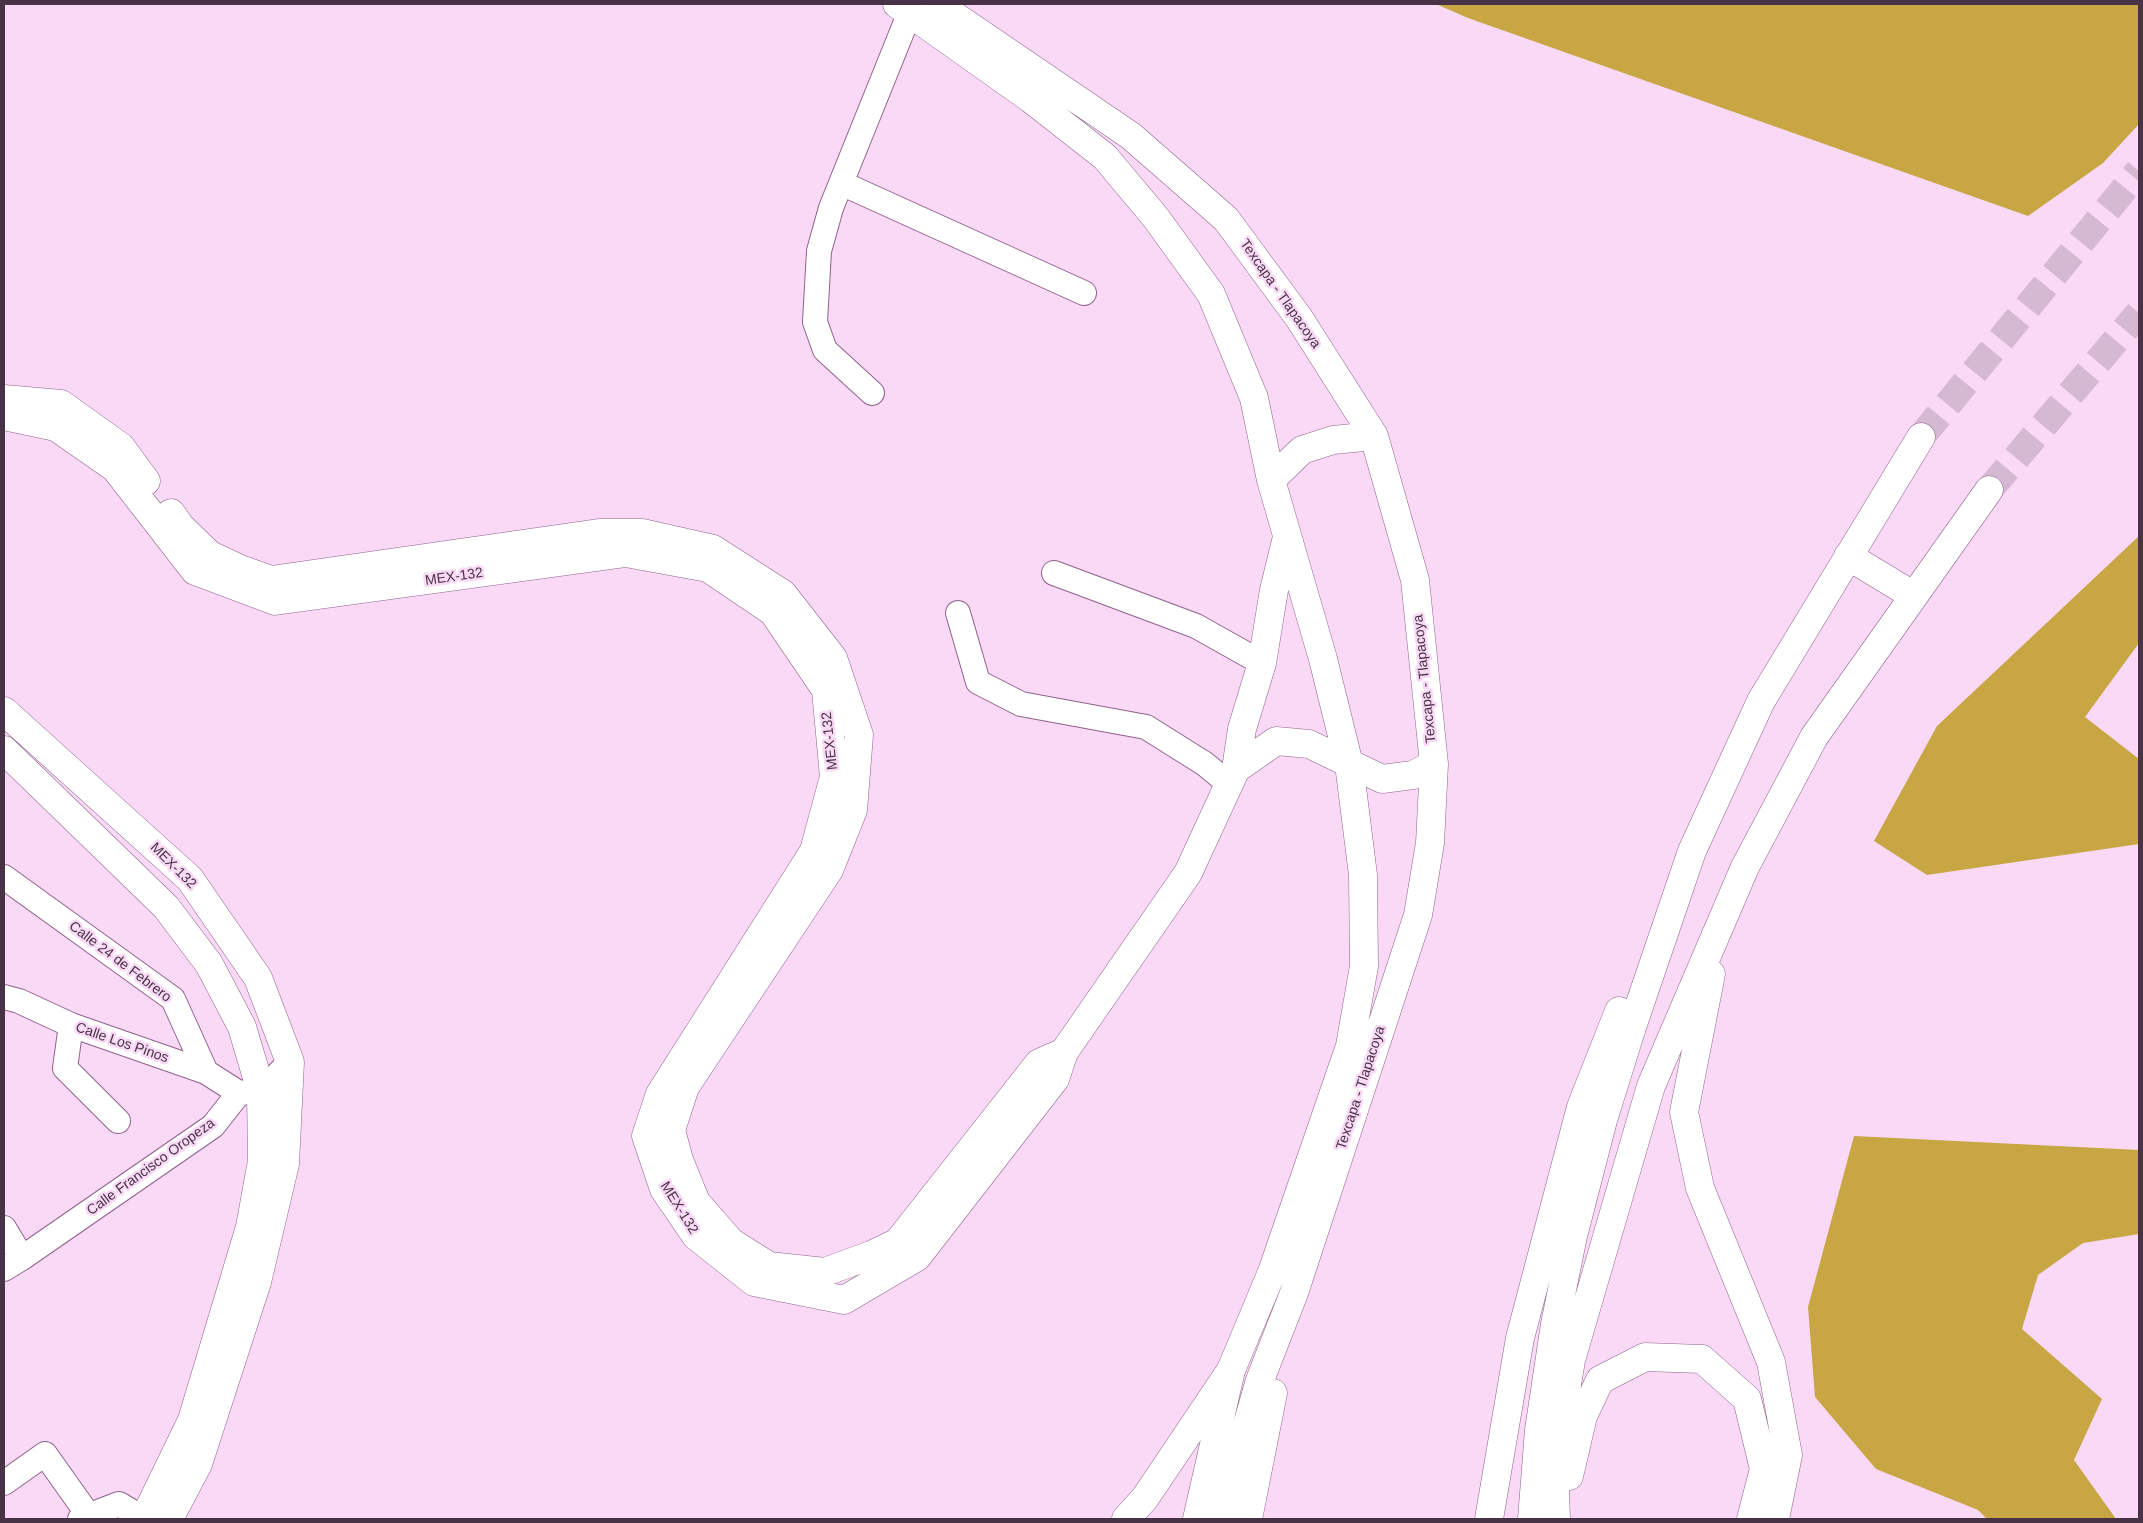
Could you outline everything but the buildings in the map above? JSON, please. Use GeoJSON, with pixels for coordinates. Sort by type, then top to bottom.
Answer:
{"type":"FeatureCollection","features":[{"type":"Feature","properties":{"kind":"main road","name":"Texcapa - Tlapacoya"},"geometry":{"type":"LineString","coordinates":[[936,4],[1131,136],[1226,219],[1299,318],[1374,436],[1415,580],[1434,764],[1430,843],[1418,914],[1294,1292],[1260,1380],[1220,1519]]}},
{"type":"Feature","properties":{"kind":"main road","name":"Texcapa - Tlapacoya"},"geometry":{"type":"LineString","coordinates":[[904,8],[1031,99],[1105,158],[1156,218],[1211,294],[1254,398],[1271,480],[1323,658],[1349,764],[1363,875],[1364,966],[1350,1046],[1272,1272],[1231,1370],[1197,1519]]}},
{"type":"Feature","properties":{"kind":"main road","name":"MEX-132"},"geometry":{"type":"LineString","coordinates":[[4,398],[61,404],[121,447],[180,526],[210,555],[240,569],[271,580],[599,533],[642,533],[713,548],[783,594],[833,658],[859,735],[853,810],[829,870],[685,1087],[671,1130],[679,1160],[696,1202],[731,1242],[754,1257],[769,1266],[825,1272],[871,1255],[898,1242],[1040,1063],[1064,1052]]}},
{"type":"Feature","properties":{"kind":"main road","name":"MEX-132"},"geometry":{"type":"LineString","coordinates":[[4,416],[56,427],[115,468],[195,571],[275,601],[626,553],[708,568],[773,612],[826,690],[834,777],[814,851],[660,1094],[646,1136],[664,1189],[696,1236],[754,1282],[844,1300],[917,1257],[1055,1079],[1064,1052],[1188,873],[1232,777]]}},
{"type":"Feature","properties":{"kind":"main road"},"geometry":{"type":"LineString","coordinates":[[1271,480],[1302,450],[1333,440],[1374,436]]}},
{"type":"Feature","properties":{"kind":"main road"},"geometry":{"type":"LineString","coordinates":[[1532,1519],[1541,1421],[1555,1324],[1573,1236],[1603,1120],[1692,851],[1761,701],[1921,437]]}},
{"type":"Feature","properties":{"kind":"main road"},"geometry":{"type":"LineString","coordinates":[[1557,1519],[1554,1463],[1571,1360],[1651,1086],[1745,867],[1814,737],[1989,490]]}},
{"type":"Feature","properties":{"kind":"main road"},"geometry":{"type":"LineString","coordinates":[[1232,777],[1242,729],[1262,663],[1274,590],[1287,537]]}},
{"type":"Feature","properties":{"kind":"main road"},"geometry":{"type":"LineString","coordinates":[[1848,556],[1914,596]]}},
{"type":"Feature","properties":{"kind":"main road","name":"MEX-132"},"geometry":{"type":"LineString","coordinates":[[4,710],[190,879],[258,978],[290,1062]]}},
{"type":"Feature","properties":{"kind":"main road"},"geometry":{"type":"LineString","coordinates":[[1232,777],[1276,741],[1309,744],[1382,779],[1413,775],[1434,764]]}},
{"type":"Feature","properties":{"kind":"main road"},"geometry":{"type":"LineString","coordinates":[[4,750],[171,914],[209,964],[242,1027],[250,1092],[262,1161],[250,1227],[192,1420],[144,1519]]}},
{"type":"Feature","properties":{"kind":"main road"},"geometry":{"type":"LineString","coordinates":[[1489,1519],[1520,1338],[1581,1108],[1665,895],[1692,851]]}},
{"type":"Feature","properties":{"kind":"main road"},"geometry":{"type":"LineString","coordinates":[[1722,917],[1684,1112],[1700,1188],[1771,1362],[1788,1455],[1775,1519]]}},
{"type":"Feature","properties":{"kind":"main road"},"geometry":{"type":"LineString","coordinates":[[169,1519],[198,1464],[257,1282],[285,1164],[290,1062]]}},
{"type":"Feature","properties":{"kind":"main road"},"geometry":{"type":"LineString","coordinates":[[1248,1519],[1294,1292]]}},
{"type":"Feature","properties":{"kind":"main road"},"geometry":{"type":"LineString","coordinates":[[1557,1519],[1583,1416],[1600,1380],[1645,1356],[1702,1359],[1747,1399],[1764,1469],[1751,1519]]}},
{"type":"Feature","properties":{"kind":"main road"},"geometry":{"type":"LineString","coordinates":[[1126,1519],[1145,1498],[1231,1370]]}},
{"type":"Feature","properties":{"kind":"street"},"geometry":{"type":"LineString","coordinates":[[872,393],[825,350],[815,322],[819,250],[831,208],[904,8]]}},
{"type":"Feature","properties":{"kind":"street"},"geometry":{"type":"LineString","coordinates":[[841,183],[1084,293]]}},
{"type":"Feature","properties":{"kind":"street"},"geometry":{"type":"LineString","coordinates":[[1054,573],[1196,626],[1262,663]]}},
{"type":"Feature","properties":{"kind":"street"},"geometry":{"type":"LineString","coordinates":[[958,613],[978,682],[1020,704],[1146,727],[1205,764],[1232,777]]}},
{"type":"Feature","properties":{"kind":"street","name":"Calle 24 de Febrero"},"geometry":{"type":"LineString","coordinates":[[4,877],[172,999],[206,1072]]}},
{"type":"Feature","properties":{"kind":"street","name":"Calle Los Pinos"},"geometry":{"type":"LineString","coordinates":[[4,998],[18,1001],[71,1025],[206,1072],[250,1092]]}},
{"type":"Feature","properties":{"kind":"street"},"geometry":{"type":"LineString","coordinates":[[71,1025],[65,1068],[118,1121]]}},
{"type":"Feature","properties":{"kind":"street","name":"Calle Francisco Oropeza"},"geometry":{"type":"LineString","coordinates":[[13,1264],[213,1126],[250,1092],[290,1062]]}},
{"type":"Feature","properties":{"kind":"street"},"geometry":{"type":"LineString","coordinates":[[4,1228],[13,1264]]}},
{"type":"Feature","properties":{"kind":"street"},"geometry":{"type":"LineString","coordinates":[[4,1483],[45,1454],[84,1518],[119,1504],[144,1519]]}},
{"type":"Feature","properties":{"kind":"shaded area"},"geometry":{"type":"Polygon","coordinates":[[[1436,4],[2139,4],[2139,124],[2103,163],[2028,216],[1468,18],[1436,4]]]}},
{"type":"Feature","properties":{"kind":"shaded area"},"geometry":{"type":"Polygon","coordinates":[[[2139,536],[2139,643],[2085,717],[2139,759],[2139,844],[1927,875],[1874,841],[1937,726],[2139,536]]]}},
{"type":"Feature","properties":{"kind":"shaded area"},"geometry":{"type":"Polygon","coordinates":[[[1854,1136],[2139,1150],[2139,1234],[2083,1243],[2038,1275],[2022,1329],[2102,1399],[2074,1460],[2116,1519],[1987,1519],[1978,1510],[1876,1469],[1815,1397],[1808,1307],[1854,1136]]]}},
{"type":"Feature","properties":{"kind":"tunnel"},"geometry":{"type":"LineString","coordinates":[[1921,437],[2139,171]]}},
{"type":"Feature","properties":{"kind":"tunnel"},"geometry":{"type":"LineString","coordinates":[[1989,490],[2139,313]]}}]}
